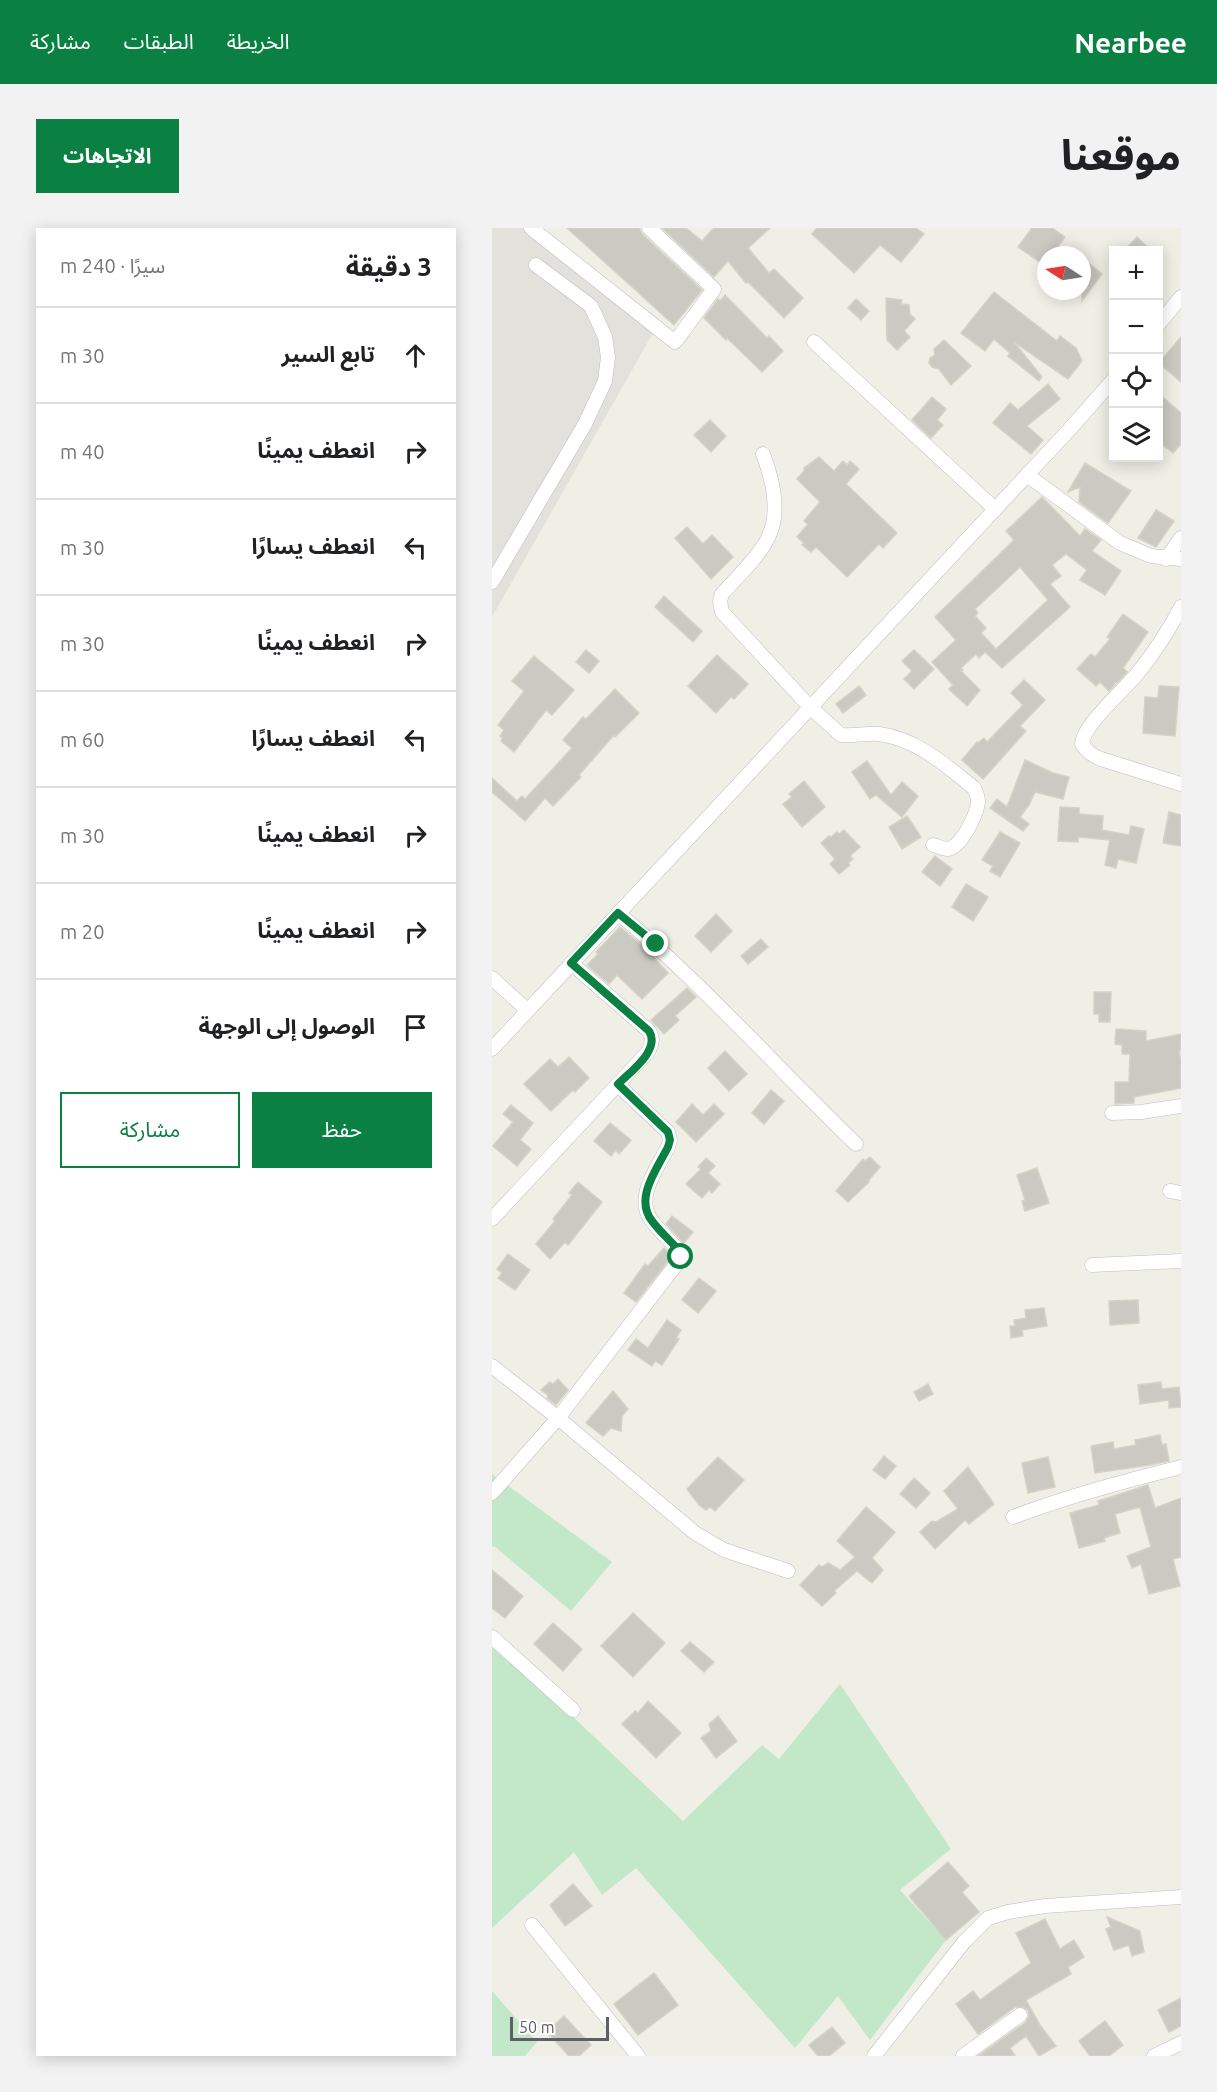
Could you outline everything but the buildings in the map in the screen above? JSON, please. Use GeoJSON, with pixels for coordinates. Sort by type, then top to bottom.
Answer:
{"type":"FeatureCollection","features":[{"type":"Feature","properties":{"kind":"street"},"geometry":{"type":"LineString","coordinates":[[531,228],[675,342],[714,289],[649,228]]}},
{"type":"Feature","properties":{"kind":"street"},"geometry":{"type":"LineString","coordinates":[[492,582],[585,424],[605,381],[608,357],[605,337],[591,306],[536,265]]}},
{"type":"Feature","properties":{"kind":"street"},"geometry":{"type":"LineString","coordinates":[[1163,318],[1181,297]]}},
{"type":"Feature","properties":{"kind":"street"},"geometry":{"type":"LineString","coordinates":[[814,342],[995,509]]}},
{"type":"Feature","properties":{"kind":"street"},"geometry":{"type":"LineString","coordinates":[[492,1049],[1027,475],[1109,383]]}},
{"type":"Feature","properties":{"kind":"street"},"geometry":{"type":"LineString","coordinates":[[763,454],[771,474],[774,496],[771,532],[766,543],[722,594],[720,607],[722,612],[810,707],[841,735],[876,734],[904,741],[925,751],[974,788],[978,804],[973,819],[961,840],[956,846],[948,849],[933,845]]}},
{"type":"Feature","properties":{"kind":"street"},"geometry":{"type":"LineString","coordinates":[[1027,475],[1120,543],[1151,556],[1181,559]]}},
{"type":"Feature","properties":{"kind":"street"},"geometry":{"type":"LineString","coordinates":[[1166,559],[1181,538]]}},
{"type":"Feature","properties":{"kind":"street"},"geometry":{"type":"LineString","coordinates":[[1181,607],[1171,626],[1137,675],[1086,731],[1083,744],[1085,750],[1091,755],[1181,784]]}},
{"type":"Feature","properties":{"kind":"street"},"geometry":{"type":"LineString","coordinates":[[618,913],[656,944],[696,982],[856,1144]]}},
{"type":"Feature","properties":{"kind":"street"},"geometry":{"type":"LineString","coordinates":[[492,1219],[651,1046],[653,1037],[649,1031],[571,963]]}},
{"type":"Feature","properties":{"kind":"street"},"geometry":{"type":"LineString","coordinates":[[492,978],[527,1010]]}},
{"type":"Feature","properties":{"kind":"street"},"geometry":{"type":"LineString","coordinates":[[492,1493],[558,1418],[681,1257],[681,1253],[651,1220],[645,1209],[645,1194],[668,1147],[670,1140],[668,1132],[618,1084]]}},
{"type":"Feature","properties":{"kind":"street"},"geometry":{"type":"LineString","coordinates":[[1112,1113],[1141,1112],[1181,1106]]}},
{"type":"Feature","properties":{"kind":"street"},"geometry":{"type":"LineString","coordinates":[[1092,1265],[1181,1261]]}},
{"type":"Feature","properties":{"kind":"street"},"geometry":{"type":"LineString","coordinates":[[492,1365],[695,1533],[724,1550],[788,1571]]}},
{"type":"Feature","properties":{"kind":"street"},"geometry":{"type":"LineString","coordinates":[[1013,1517],[1112,1484],[1181,1467]]}},
{"type":"Feature","properties":{"kind":"street"},"geometry":{"type":"LineString","coordinates":[[492,1638],[573,1710]]}},
{"type":"Feature","properties":{"kind":"street"},"geometry":{"type":"LineString","coordinates":[[874,2056],[964,1942],[988,1918],[1045,1906],[1181,1897]]}},
{"type":"Feature","properties":{"kind":"street"},"geometry":{"type":"LineString","coordinates":[[532,1924],[638,2056]]}},
{"type":"Feature","properties":{"kind":"street"},"geometry":{"type":"LineString","coordinates":[[963,2056],[1020,2015]]}},
{"type":"Feature","properties":{"kind":"street"},"geometry":{"type":"LineString","coordinates":[[1154,2056],[1181,2043]]}},
{"type":"Feature","properties":{"kind":"shaded area"},"geometry":{"type":"Polygon","coordinates":[[[492,228],[542,228],[653,333],[492,617],[492,228]]]}},
{"type":"Feature","properties":{"kind":"green space"},"geometry":{"type":"Polygon","coordinates":[[[492,1474],[612,1562],[571,1611],[494,1546],[492,1547],[492,1474]]]}},
{"type":"Feature","properties":{"kind":"green space"},"geometry":{"type":"Polygon","coordinates":[[[492,1640],[683,1821],[762,1745],[779,1759],[840,1684],[951,1849],[900,1890],[946,1940],[870,2040],[838,1996],[795,2048],[636,1868],[602,1895],[574,1852],[492,1928],[492,1640]]]}},
{"type":"Feature","properties":{"kind":"green space"},"geometry":{"type":"Polygon","coordinates":[[[492,1991],[537,2042],[525,2056],[492,2056],[492,1991]]]}},
{"type":"Feature","properties":{"kind":"route"},"geometry":{"type":"LineString","coordinates":[[656,944],[618,913],[571,963],[653,1037],[647,1053],[618,1084],[668,1132],[670,1140],[668,1147],[645,1194],[645,1209],[651,1220],[681,1253],[681,1257]]}}]}
